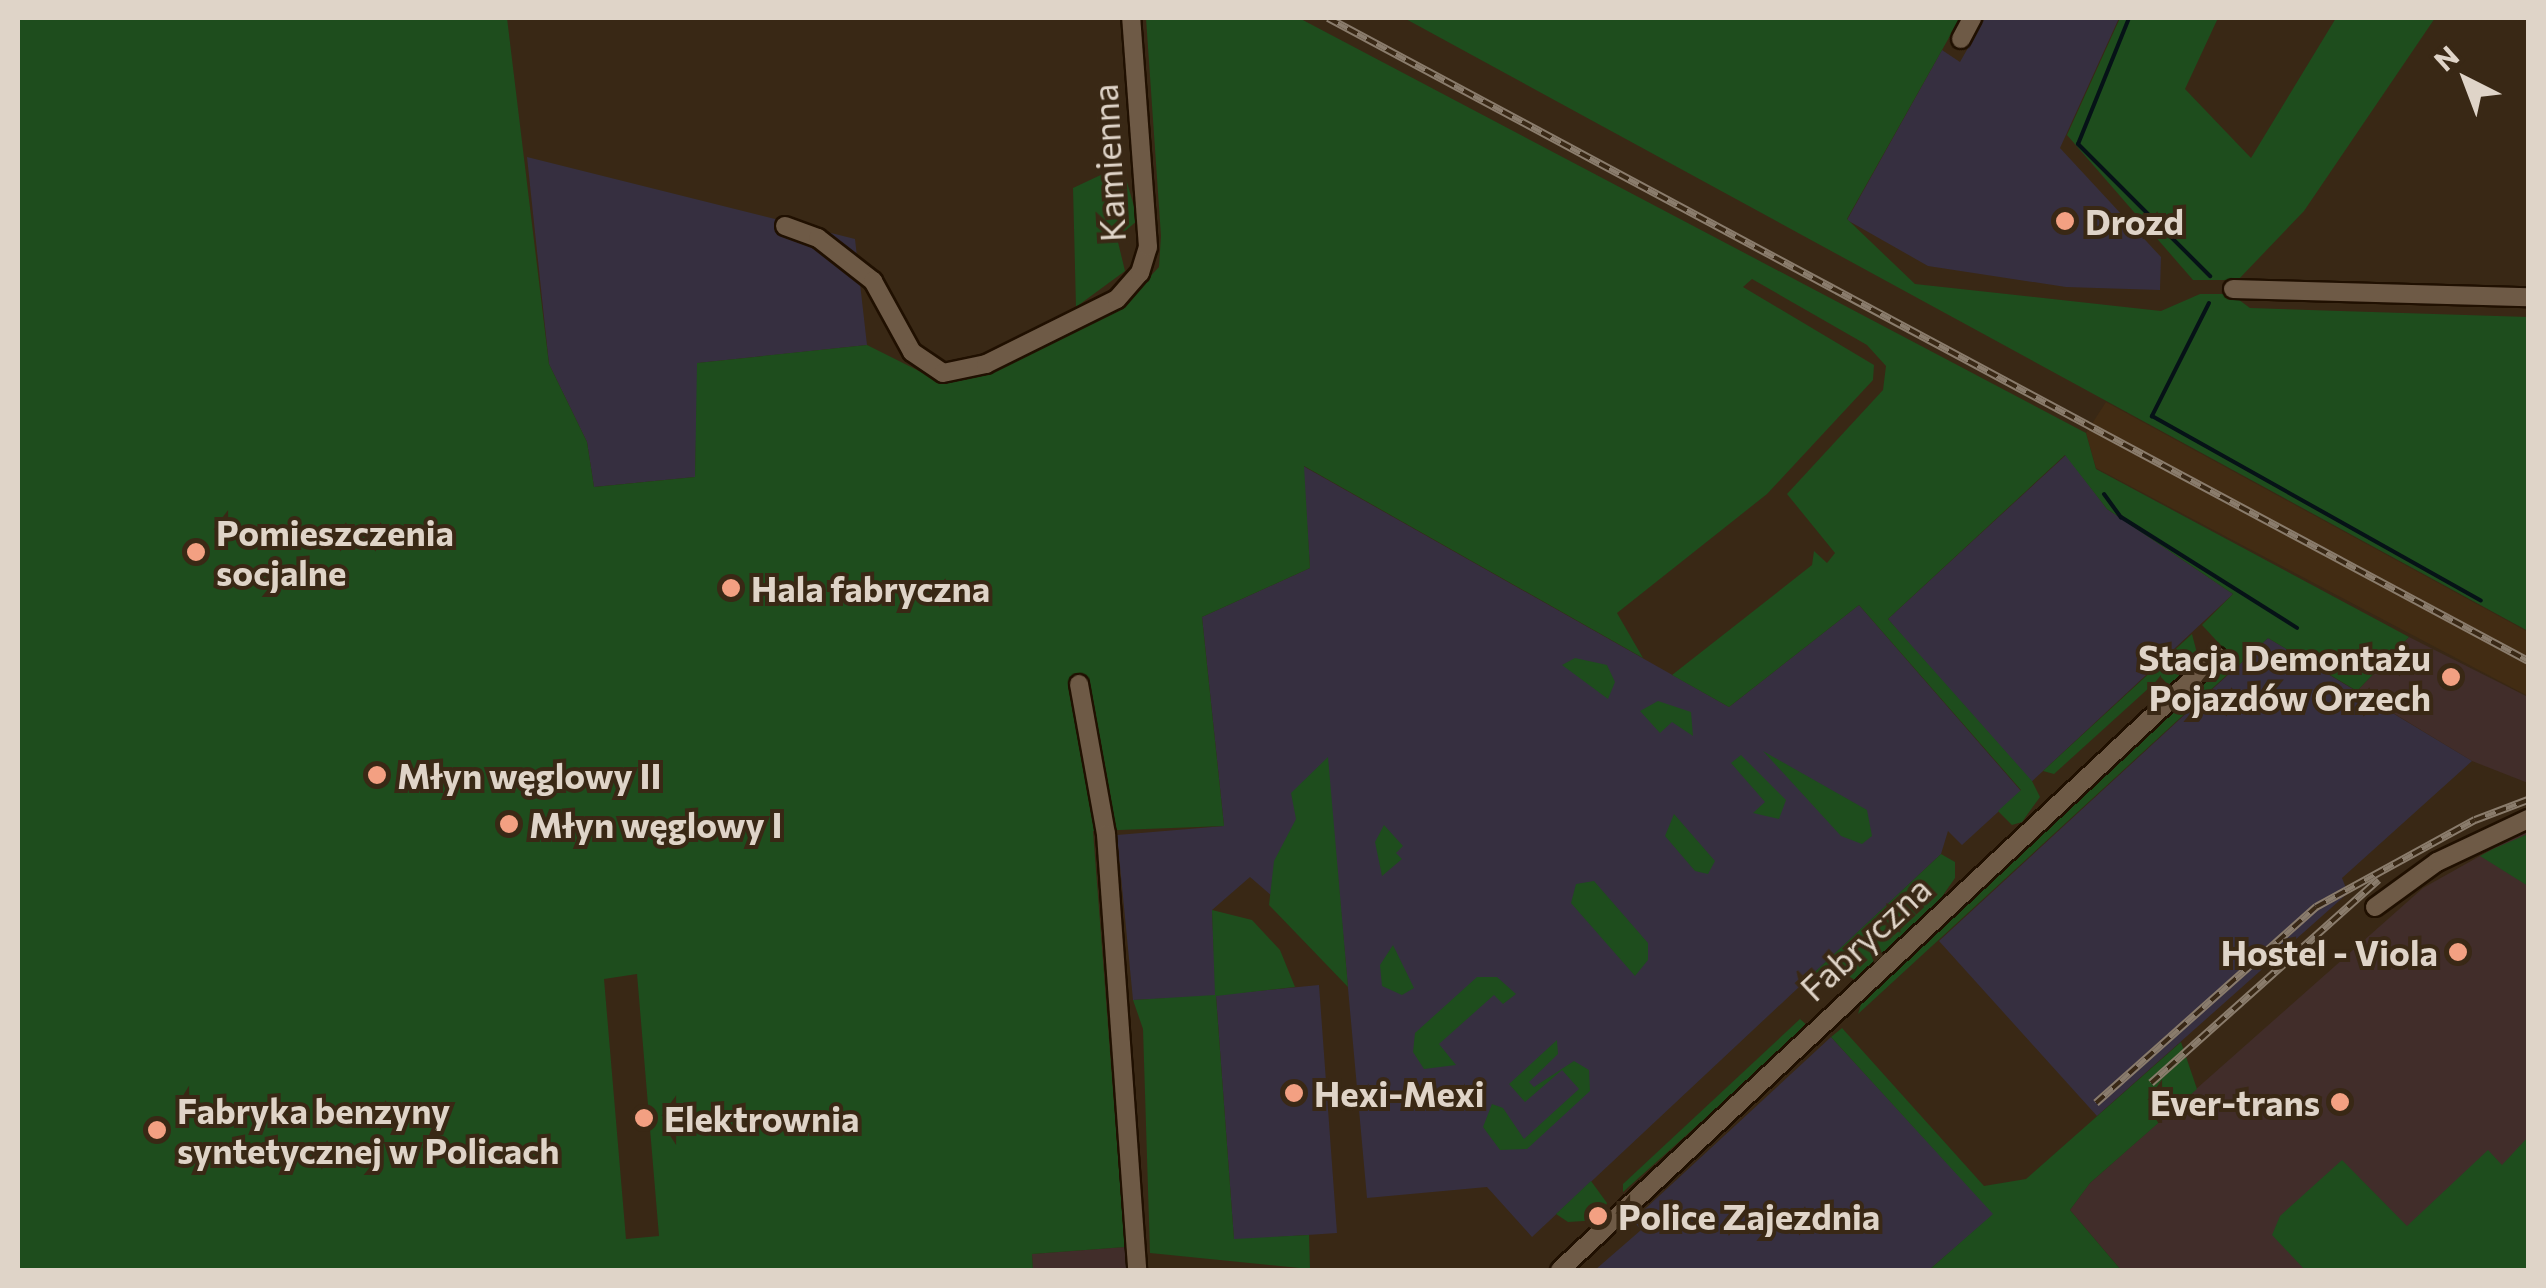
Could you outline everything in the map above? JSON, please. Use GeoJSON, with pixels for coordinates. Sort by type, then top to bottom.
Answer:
{"type":"FeatureCollection","features":[{"type":"Feature","properties":{"kind":"street","name":"Kamienna"},"geometry":{"type":"LineString","coordinates":[[785,226],[818,238],[873,280],[912,352],[943,373],[986,364],[1117,298],[1140,273],[1148,247],[1130,18]]}},
{"type":"Feature","properties":{"kind":"street"},"geometry":{"type":"LineString","coordinates":[[1961,39],[1972,18]]}},
{"type":"Feature","properties":{"kind":"street"},"geometry":{"type":"LineString","coordinates":[[2233,289],[2528,297]]}},
{"type":"Feature","properties":{"kind":"street","name":"Fabryczna"},"geometry":{"type":"LineString","coordinates":[[1560,1270],[2217,656]]}},
{"type":"Feature","properties":{"kind":"street"},"geometry":{"type":"LineString","coordinates":[[1079,684],[1106,834],[1136,1262]]}},
{"type":"Feature","properties":{"kind":"street"},"geometry":{"type":"LineString","coordinates":[[2376,907],[2437,862],[2528,819]]}},
{"type":"Feature","properties":{"kind":"shaded area"},"geometry":{"type":"Polygon","coordinates":[[[1985,18],[2119,18],[2060,148],[2161,257],[2160,290],[2066,287],[1928,266],[1847,220],[1942,50],[1960,62],[1985,18]]]}},
{"type":"Feature","properties":{"kind":"shaded area"},"geometry":{"type":"Polygon","coordinates":[[[527,157],[855,239],[867,345],[698,363],[695,477],[594,487],[587,442],[549,364],[527,157]]]}},
{"type":"Feature","properties":{"kind":"shaded area"},"geometry":{"type":"Polygon","coordinates":[[[2106,402],[2528,632],[2528,696],[2096,468],[2086,433],[2106,402]]]}},
{"type":"Feature","properties":{"kind":"shaded area"},"geometry":{"type":"Polygon","coordinates":[[[2066,455],[2107,509],[2233,594],[2028,785],[1888,619],[2066,455]]]}},
{"type":"Feature","properties":{"kind":"shaded area"},"geometry":{"type":"Polygon","coordinates":[[[1303,466],[1729,707],[1859,605],[2021,791],[1962,845],[1948,831],[1941,854],[1532,1237],[1487,1187],[1367,1198],[1334,834],[1272,896],[1250,877],[1212,910],[1216,995],[1319,985],[1337,1233],[1234,1240],[1216,996],[1133,1000],[1117,835],[1224,826],[1202,617],[1310,568],[1303,466]]]}},
{"type":"Feature","properties":{"kind":"shaded area"},"geometry":{"type":"Polygon","coordinates":[[[2409,637],[2528,697],[2528,783],[2472,761],[2357,691],[2409,637]]]}},
{"type":"Feature","properties":{"kind":"shaded area"},"geometry":{"type":"Polygon","coordinates":[[[2268,638],[2472,761],[2342,878],[2348,893],[2097,1116],[1939,941],[2268,638]]]}},
{"type":"Feature","properties":{"kind":"shaded area"},"geometry":{"type":"Polygon","coordinates":[[[2528,829],[2528,1270],[2121,1270],[2070,1210],[2089,1184],[2423,888],[2528,829]]]}},
{"type":"Feature","properties":{"kind":"shaded area"},"geometry":{"type":"Polygon","coordinates":[[[1831,1037],[1994,1214],[1929,1270],[1595,1270],[1641,1230],[1633,1220],[1831,1037]]]}},
{"type":"Feature","properties":{"kind":"shaded area"},"geometry":{"type":"Polygon","coordinates":[[[1125,1247],[1127,1270],[1033,1270],[1032,1254],[1125,1247]]]}},
{"type":"Feature","properties":{"kind":"green space"},"geometry":{"type":"Polygon","coordinates":[[[18,18],[507,18],[549,364],[587,442],[594,487],[695,477],[697,363],[867,345],[941,382],[983,371],[1130,298],[1159,267],[1161,236],[1146,18],[1299,18],[2086,433],[2096,469],[2409,637],[2357,691],[2268,638],[2239,665],[2202,625],[2233,594],[2107,509],[2065,455],[1888,619],[2032,781],[2040,797],[2022,822],[2012,825],[1998,811],[2021,790],[1859,605],[1729,707],[1672,675],[1812,565],[1814,551],[1827,563],[1835,553],[1787,494],[1883,390],[1886,366],[1867,345],[1752,279],[1743,287],[1874,365],[1873,380],[1767,494],[1617,613],[1643,658],[1304,466],[1310,568],[1202,617],[1224,826],[1093,831],[1125,1247],[1032,1254],[1033,1270],[18,1270],[18,18]],[[637,974],[604,979],[626,1239],[659,1236],[637,974]]]}},
{"type":"Feature","properties":{"kind":"green space"},"geometry":{"type":"Polygon","coordinates":[[[1404,18],[1960,18],[1847,219],[1915,284],[2161,311],[2200,294],[2231,294],[2250,308],[2528,317],[2528,631],[1404,18]]]}},
{"type":"Feature","properties":{"kind":"green space"},"geometry":{"type":"Polygon","coordinates":[[[2120,18],[2218,18],[2185,89],[2251,158],[2336,18],[2435,18],[2304,211],[2238,280],[2193,280],[2067,135],[2120,18]]]}},
{"type":"Feature","properties":{"kind":"green space"},"geometry":{"type":"Polygon","coordinates":[[[1122,165],[1138,220],[1117,238],[1125,271],[1076,307],[1073,188],[1122,165]]]}},
{"type":"Feature","properties":{"kind":"green space"},"geometry":{"type":"Polygon","coordinates":[[[2192,634],[2199,661],[2170,687],[2161,677],[2054,774],[2043,771],[2192,634]]]}},
{"type":"Feature","properties":{"kind":"green space"},"geometry":{"type":"Polygon","coordinates":[[[1575,658],[1607,665],[1615,682],[1608,699],[1562,665],[1575,658]]]}},
{"type":"Feature","properties":{"kind":"green space"},"geometry":{"type":"Polygon","coordinates":[[[2213,673],[2228,674],[1858,1014],[1865,991],[2213,673]]]}},
{"type":"Feature","properties":{"kind":"green space"},"geometry":{"type":"Polygon","coordinates":[[[1658,701],[1691,712],[1693,736],[1672,722],[1660,733],[1640,711],[1658,701]]]}},
{"type":"Feature","properties":{"kind":"green space"},"geometry":{"type":"Polygon","coordinates":[[[1763,751],[1867,810],[1872,836],[1862,844],[1841,836],[1763,751]]]}},
{"type":"Feature","properties":{"kind":"green space"},"geometry":{"type":"Polygon","coordinates":[[[1741,755],[1786,800],[1779,819],[1753,813],[1765,802],[1731,763],[1741,755]]]}},
{"type":"Feature","properties":{"kind":"green space"},"geometry":{"type":"Polygon","coordinates":[[[1328,757],[1348,987],[1269,905],[1274,861],[1296,819],[1291,793],[1328,757]]]}},
{"type":"Feature","properties":{"kind":"green space"},"geometry":{"type":"Polygon","coordinates":[[[1674,814],[1715,861],[1708,874],[1695,871],[1665,836],[1674,814]]]}},
{"type":"Feature","properties":{"kind":"green space"},"geometry":{"type":"Polygon","coordinates":[[[1384,825],[1403,846],[1396,853],[1402,859],[1382,876],[1375,842],[1384,825]]]}},
{"type":"Feature","properties":{"kind":"green space"},"geometry":{"type":"Polygon","coordinates":[[[2528,834],[2528,886],[2480,856],[2493,849],[2528,834]]]}},
{"type":"Feature","properties":{"kind":"green space"},"geometry":{"type":"Polygon","coordinates":[[[1941,854],[1955,862],[1955,878],[1939,901],[1855,980],[1833,967],[1808,991],[1802,984],[1941,854]]]}},
{"type":"Feature","properties":{"kind":"green space"},"geometry":{"type":"Polygon","coordinates":[[[1594,881],[1648,943],[1648,960],[1635,976],[1571,903],[1576,884],[1594,881]]]}},
{"type":"Feature","properties":{"kind":"green space"},"geometry":{"type":"Polygon","coordinates":[[[1212,910],[1252,920],[1280,950],[1295,987],[1216,996],[1234,1239],[1309,1235],[1310,1269],[1150,1253],[1143,1029],[1133,1000],[1215,995],[1212,910]]]}},
{"type":"Feature","properties":{"kind":"green space"},"geometry":{"type":"Polygon","coordinates":[[[1393,945],[1414,988],[1402,995],[1382,986],[1380,965],[1393,945]]]}},
{"type":"Feature","properties":{"kind":"green space"},"geometry":{"type":"Polygon","coordinates":[[[1477,977],[1497,977],[1516,994],[1503,1004],[1494,995],[1439,1044],[1456,1065],[1424,1069],[1413,1052],[1415,1033],[1477,977]]]}},
{"type":"Feature","properties":{"kind":"green space"},"geometry":{"type":"Polygon","coordinates":[[[1800,1019],[1808,1026],[1623,1192],[1623,1184],[1800,1019]]]}},
{"type":"Feature","properties":{"kind":"green space"},"geometry":{"type":"Polygon","coordinates":[[[1842,1028],[1984,1186],[2026,1179],[2181,1042],[2197,1089],[2090,1183],[2070,1210],[2121,1270],[1929,1270],[1993,1214],[1831,1037],[1842,1028]]]}},
{"type":"Feature","properties":{"kind":"green space"},"geometry":{"type":"Polygon","coordinates":[[[1557,1040],[1558,1054],[1529,1082],[1534,1087],[1574,1061],[1589,1070],[1590,1091],[1527,1149],[1500,1150],[1483,1127],[1492,1104],[1503,1108],[1524,1139],[1579,1089],[1562,1070],[1525,1102],[1509,1084],[1557,1040]]]}},
{"type":"Feature","properties":{"kind":"green space"},"geometry":{"type":"Polygon","coordinates":[[[2528,1137],[2528,1270],[2305,1270],[2272,1235],[2280,1216],[2342,1160],[2407,1226],[2488,1150],[2502,1165],[2528,1137]]]}},
{"type":"Feature","properties":{"kind":"green space"},"geometry":{"type":"Polygon","coordinates":[[[1591,1181],[1607,1203],[1600,1220],[1568,1222],[1556,1214],[1591,1181]]]}},
{"type":"Feature","properties":{"kind":"waterway"},"geometry":{"type":"LineString","coordinates":[[2129,18],[2078,144],[2210,276]]}},
{"type":"Feature","properties":{"kind":"waterway"},"geometry":{"type":"LineString","coordinates":[[2209,303],[2152,416],[2481,601]]}},
{"type":"Feature","properties":{"kind":"waterway"},"geometry":{"type":"LineString","coordinates":[[2104,494],[2121,517],[2297,628]]}},
{"type":"Feature","properties":{"kind":"railway"},"geometry":{"type":"LineString","coordinates":[[1328,18],[2528,661]]}},
{"type":"Feature","properties":{"kind":"railway"},"geometry":{"type":"LineString","coordinates":[[2096,1103],[2316,907],[2475,820],[2528,800]]}},
{"type":"Feature","properties":{"kind":"railway"},"geometry":{"type":"LineString","coordinates":[[2151,1083],[2378,880]]}},
{"type":"Feature","properties":{"kind":"place","name":"Drozd"},"geometry":{"type":"Point","coordinates":[2065,221]}},
{"type":"Feature","properties":{"kind":"place","name":"Pomieszczenia socjalne"},"geometry":{"type":"Point","coordinates":[196,552]}},
{"type":"Feature","properties":{"kind":"place","name":"Hala fabryczna"},"geometry":{"type":"Point","coordinates":[731,588]}},
{"type":"Feature","properties":{"kind":"place","name":"Stacja Demontażu Pojazdów Orzech"},"geometry":{"type":"Point","coordinates":[2451,677]}},
{"type":"Feature","properties":{"kind":"place","name":"Młyn węglowy II"},"geometry":{"type":"Point","coordinates":[377,775]}},
{"type":"Feature","properties":{"kind":"place","name":"Młyn węglowy I"},"geometry":{"type":"Point","coordinates":[509,824]}},
{"type":"Feature","properties":{"kind":"place","name":"Hostel - Viola"},"geometry":{"type":"Point","coordinates":[2458,952]}},
{"type":"Feature","properties":{"kind":"place","name":"Hexi-Mexi"},"geometry":{"type":"Point","coordinates":[1294,1093]}},
{"type":"Feature","properties":{"kind":"place","name":"Ever-trans"},"geometry":{"type":"Point","coordinates":[2340,1102]}},
{"type":"Feature","properties":{"kind":"place","name":"Elektrownia"},"geometry":{"type":"Point","coordinates":[644,1118]}},
{"type":"Feature","properties":{"kind":"place","name":"Fabryka benzyny syntetycznej w Policach"},"geometry":{"type":"Point","coordinates":[157,1130]}},
{"type":"Feature","properties":{"kind":"place","name":"Police Zajezdnia"},"geometry":{"type":"Point","coordinates":[1598,1216]}}]}
